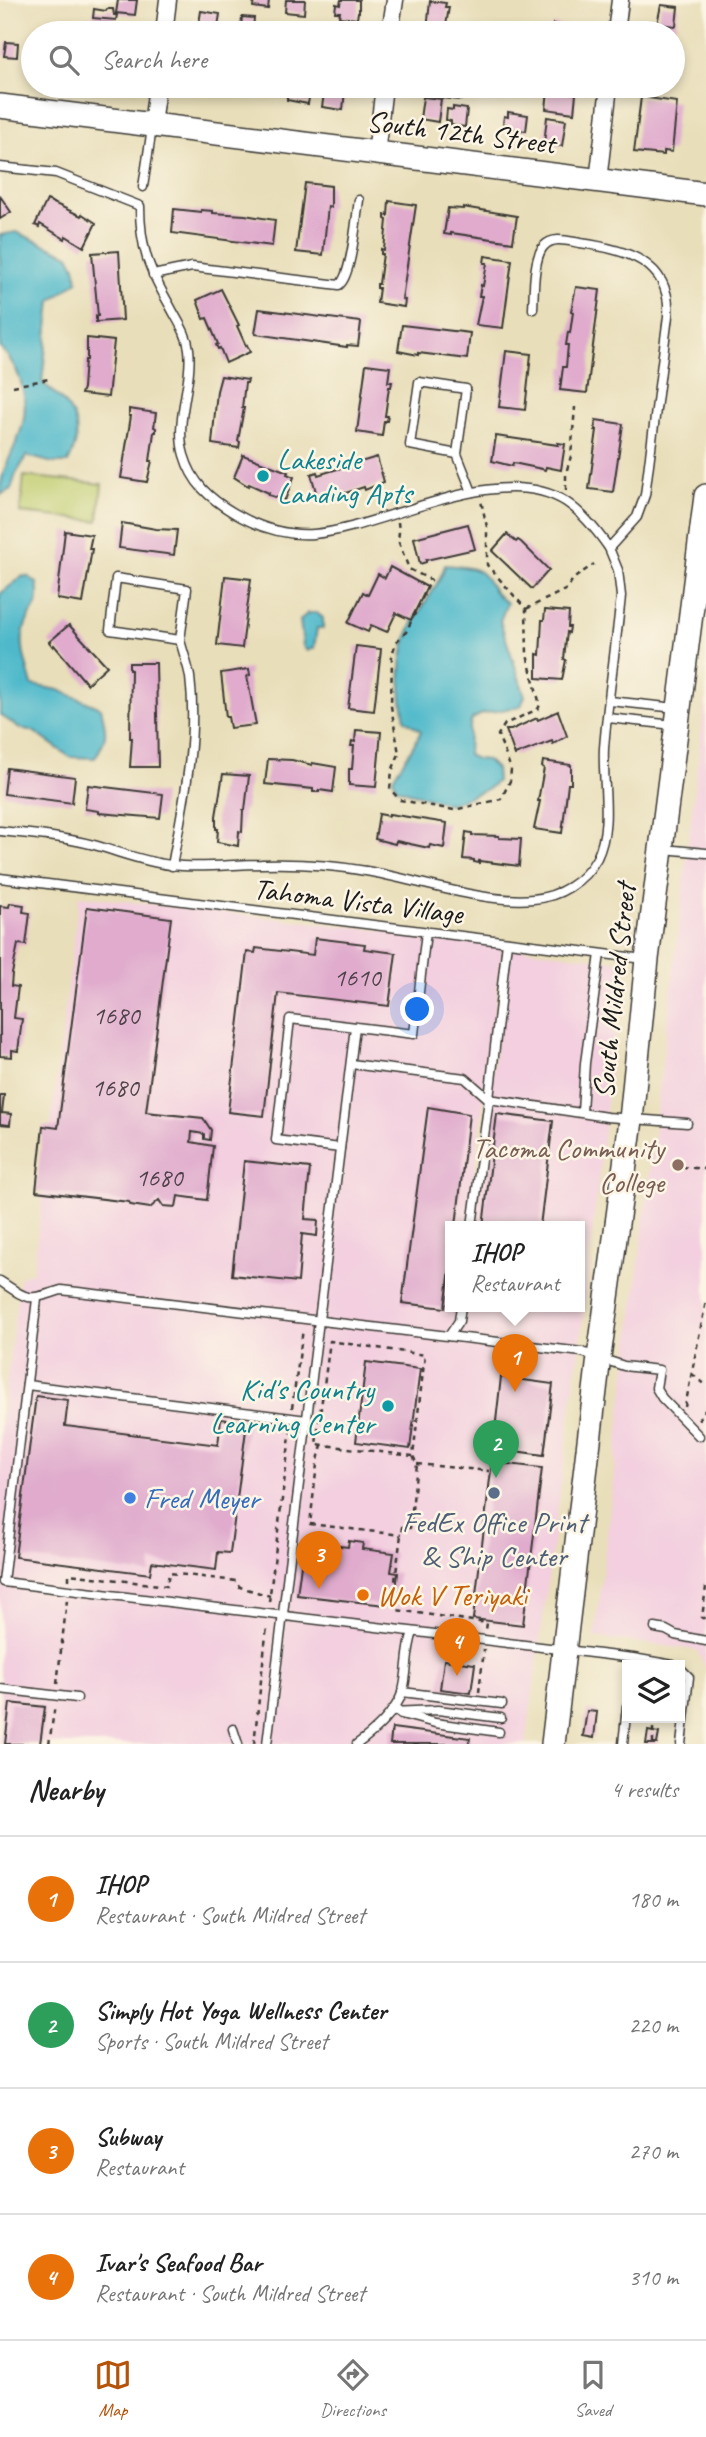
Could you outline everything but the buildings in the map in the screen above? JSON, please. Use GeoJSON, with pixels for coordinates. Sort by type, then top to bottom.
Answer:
{"type":"FeatureCollection","features":[{"type":"Feature","properties":{"kind":"main road","name":"South 12th Street"},"geometry":{"type":"LineString","coordinates":[[0,106],[706,194]]}},
{"type":"Feature","properties":{"kind":"main road","name":"South Mildred Street"},"geometry":{"type":"LineString","coordinates":[[553,1744],[599,1357],[631,1120],[647,959],[706,502]]}},
{"type":"Feature","properties":{"kind":"street"},"geometry":{"type":"LineString","coordinates":[[165,21],[168,0]]}},
{"type":"Feature","properties":{"kind":"street"},"geometry":{"type":"LineString","coordinates":[[392,21],[395,0]]}},
{"type":"Feature","properties":{"kind":"street"},"geometry":{"type":"LineString","coordinates":[[617,21],[620,0]]}},
{"type":"Feature","properties":{"kind":"street"},"geometry":{"type":"LineString","coordinates":[[152,125],[155,98]]}},
{"type":"Feature","properties":{"kind":"street"},"geometry":{"type":"LineString","coordinates":[[376,154],[383,98]]}},
{"type":"Feature","properties":{"kind":"street"},"geometry":{"type":"LineString","coordinates":[[598,181],[608,98]]}},
{"type":"Feature","properties":{"kind":"lane"},"geometry":{"type":"LineString","coordinates":[[143,187],[152,125]]}},
{"type":"Feature","properties":{"kind":"lane"},"geometry":{"type":"LineString","coordinates":[[0,167],[56,173],[141,206],[140,233],[153,275],[187,340],[189,364],[182,448],[194,481],[220,505],[260,526],[301,534],[337,530],[475,492],[499,488],[531,490],[561,499],[593,527],[609,548],[618,570],[621,596],[603,776],[605,814],[597,857],[576,883],[551,896],[532,899],[488,896],[369,871],[329,866],[172,866],[65,838],[0,831]]}},
{"type":"Feature","properties":{"kind":"lane"},"geometry":{"type":"LineString","coordinates":[[153,275],[192,267],[339,285],[346,275],[359,201]]}},
{"type":"Feature","properties":{"kind":"lane"},"geometry":{"type":"LineString","coordinates":[[533,309],[539,254],[544,246],[554,240],[611,247],[634,255],[659,278],[665,290],[668,316],[645,495],[637,517],[609,548]]}},
{"type":"Feature","properties":{"kind":"lane"},"geometry":{"type":"LineString","coordinates":[[457,454],[410,445],[419,382],[466,389],[457,454],[475,492]]}},
{"type":"Feature","properties":{"kind":"lane"},"geometry":{"type":"LineString","coordinates":[[172,866],[188,773],[192,712],[190,674],[180,640],[187,589],[116,578],[110,630],[180,640]]}},
{"type":"Feature","properties":{"kind":"lane"},"geometry":{"type":"LineString","coordinates":[[610,701],[678,717]]}},
{"type":"Feature","properties":{"kind":"lane"},"geometry":{"type":"LineString","coordinates":[[628,720],[630,704]]}},
{"type":"Feature","properties":{"kind":"lane"},"geometry":{"type":"LineString","coordinates":[[608,718],[628,720],[678,717]]}},
{"type":"Feature","properties":{"kind":"lane"},"geometry":{"type":"LineString","coordinates":[[661,848],[706,853]]}},
{"type":"Feature","properties":{"kind":"lane","name":"Tahoma Vista Village"},"geometry":{"type":"LineString","coordinates":[[0,878],[647,959]]}},
{"type":"Feature","properties":{"kind":"lane"},"geometry":{"type":"LineString","coordinates":[[340,1148],[276,1140],[290,1019],[414,1034],[426,932]]}},
{"type":"Feature","properties":{"kind":"lane"},"geometry":{"type":"LineString","coordinates":[[473,1221],[507,942]]}},
{"type":"Feature","properties":{"kind":"lane"},"geometry":{"type":"LineString","coordinates":[[582,1112],[585,1063],[600,954]]}},
{"type":"Feature","properties":{"kind":"lane"},"geometry":{"type":"LineString","coordinates":[[267,1744],[355,1027]]}},
{"type":"Feature","properties":{"kind":"lane"},"geometry":{"type":"LineString","coordinates":[[351,1064],[464,1078],[489,1099],[631,1120],[687,1123]]}},
{"type":"Feature","properties":{"kind":"lane"},"geometry":{"type":"LineString","coordinates":[[0,1281],[25,1297],[37,1299],[61,1290],[549,1347],[599,1357],[624,1366],[659,1370],[656,1388],[662,1398],[699,1436]]}},
{"type":"Feature","properties":{"kind":"lane"},"geometry":{"type":"LineString","coordinates":[[37,1299],[3,1581],[622,1660]]}},
{"type":"Feature","properties":{"kind":"lane"},"geometry":{"type":"LineString","coordinates":[[449,1336],[459,1321],[460,1312]]}},
{"type":"Feature","properties":{"kind":"lane"},"geometry":{"type":"LineString","coordinates":[[27,1385],[307,1420]]}},
{"type":"Feature","properties":{"kind":"lane"},"geometry":{"type":"LineString","coordinates":[[655,1628],[702,1640]]}},
{"type":"Feature","properties":{"kind":"lane"},"geometry":{"type":"LineString","coordinates":[[356,1744],[368,1740],[391,1712],[402,1692],[413,1632]]}},
{"type":"Feature","properties":{"kind":"lane"},"geometry":{"type":"LineString","coordinates":[[685,1673],[689,1677],[685,1710]]}},
{"type":"Feature","properties":{"kind":"lane"},"geometry":{"type":"LineString","coordinates":[[0,1689],[77,1698]]}},
{"type":"Feature","properties":{"kind":"lane"},"geometry":{"type":"LineString","coordinates":[[402,1692],[502,1704]]}},
{"type":"Feature","properties":{"kind":"lane"},"geometry":{"type":"LineString","coordinates":[[391,1712],[438,1710],[501,1718]]}},
{"type":"Feature","properties":{"kind":"lane"},"geometry":{"type":"LineString","coordinates":[[391,1712],[435,1723],[499,1732]]}},
{"type":"Feature","properties":{"kind":"lane"},"geometry":{"type":"LineString","coordinates":[[623,1744],[625,1723]]}},
{"type":"Feature","properties":{"kind":"lane"},"geometry":{"type":"LineString","coordinates":[[681,1744],[684,1723]]}},
{"type":"Feature","properties":{"kind":"lane"},"geometry":{"type":"LineString","coordinates":[[233,1729],[238,1744]]}},
{"type":"Feature","properties":{"kind":"path"},"geometry":{"type":"LineString","coordinates":[[13,387],[49,379]]}},
{"type":"Feature","properties":{"kind":"path"},"geometry":{"type":"LineString","coordinates":[[561,499],[567,488],[566,473],[571,456],[575,407]]}},
{"type":"Feature","properties":{"kind":"path"},"geometry":{"type":"LineString","coordinates":[[396,512],[400,532],[397,537],[409,569],[431,580],[407,632],[396,642],[391,655],[391,706],[399,754],[392,771],[390,789],[400,800],[454,810],[496,801],[503,795],[510,781],[511,769],[498,735],[505,724],[538,709],[540,705],[527,655],[526,609],[487,565],[487,527],[475,492]]}},
{"type":"Feature","properties":{"kind":"path"},"geometry":{"type":"LineString","coordinates":[[526,609],[567,589],[573,579],[594,564]]}},
{"type":"Feature","properties":{"kind":"path"},"geometry":{"type":"LineString","coordinates":[[682,1167],[706,1169]]}},
{"type":"Feature","properties":{"kind":"path"},"geometry":{"type":"LineString","coordinates":[[706,1301],[685,1407],[706,1424]]}},
{"type":"Feature","properties":{"kind":"path"},"geometry":{"type":"LineString","coordinates":[[254,1744],[292,1431],[291,1418],[301,1329],[309,1326]]}},
{"type":"Feature","properties":{"kind":"path"},"geometry":{"type":"LineString","coordinates":[[413,1457],[316,1444],[330,1341],[425,1355],[413,1457],[417,1464],[410,1528],[402,1527],[392,1604],[397,1605],[397,1610],[487,1623],[477,1701]]}},
{"type":"Feature","properties":{"kind":"path"},"geometry":{"type":"LineString","coordinates":[[692,1374],[706,1385]]}},
{"type":"Feature","properties":{"kind":"path"},"geometry":{"type":"LineString","coordinates":[[322,1445],[310,1524],[401,1535]]}},
{"type":"Feature","properties":{"kind":"path"},"geometry":{"type":"LineString","coordinates":[[417,1464],[489,1471]]}},
{"type":"Feature","properties":{"kind":"path"},"geometry":{"type":"LineString","coordinates":[[50,1744],[69,1574],[167,1586],[169,1573],[236,1581],[240,1587],[270,1595]]}},
{"type":"Feature","properties":{"kind":"path"},"geometry":{"type":"LineString","coordinates":[[706,1587],[702,1618],[706,1618]]}},
{"type":"Feature","properties":{"kind":"path"},"geometry":{"type":"LineString","coordinates":[[653,1723],[653,1744]]}},
{"type":"Feature","properties":{"kind":"shaded area","name":"Tacoma Community College"},"geometry":{"type":"Polygon","coordinates":[[[706,693],[706,1668],[697,1650],[595,1637],[706,693]]]}},
{"type":"Feature","properties":{"kind":"shaded area"},"geometry":{"type":"Polygon","coordinates":[[[79,896],[503,944],[469,1221],[445,1221],[445,1312],[458,1312],[456,1326],[462,1327],[464,1312],[583,1312],[526,1744],[0,1744],[0,1432],[20,1277],[33,1272],[79,896]]]}},
{"type":"Feature","properties":{"kind":"shaded area"},"geometry":{"type":"Polygon","coordinates":[[[508,947],[623,962],[585,1298],[585,1221],[475,1221],[508,947]]]}},
{"type":"Feature","properties":{"kind":"green space"},"geometry":{"type":"Polygon","coordinates":[[[24,476],[102,484],[98,521],[20,513],[24,476]]]}},
{"type":"Feature","properties":{"kind":"water"},"geometry":{"type":"Polygon","coordinates":[[[16,232],[69,255],[75,267],[78,281],[51,301],[42,382],[69,409],[74,418],[77,438],[68,463],[53,463],[27,456],[11,489],[0,495],[2,479],[20,433],[25,410],[19,376],[0,347],[0,235],[16,232]]]}},
{"type":"Feature","properties":{"kind":"water"},"geometry":{"type":"Polygon","coordinates":[[[445,565],[468,567],[480,572],[497,595],[507,603],[500,621],[525,696],[521,706],[482,714],[472,719],[468,755],[487,760],[496,769],[497,781],[488,789],[449,804],[396,788],[393,778],[421,731],[405,720],[401,695],[404,647],[413,623],[435,588],[445,565]]]}},
{"type":"Feature","properties":{"kind":"water"},"geometry":{"type":"Polygon","coordinates":[[[23,576],[37,583],[38,592],[37,603],[26,623],[23,636],[32,685],[59,690],[101,708],[105,734],[95,758],[70,757],[33,731],[20,728],[0,715],[0,594],[23,576]]]}},
{"type":"Feature","properties":{"kind":"water"},"geometry":{"type":"Polygon","coordinates":[[[308,613],[317,613],[323,618],[323,628],[317,628],[314,648],[307,651],[303,646],[300,620],[308,613]]]}},
{"type":"Feature","properties":{"kind":"place","name":"Lakeside Landing Apts"},"geometry":{"type":"Point","coordinates":[263,476]}},
{"type":"Feature","properties":{"kind":"place","name":"Tacoma Community College"},"geometry":{"type":"Point","coordinates":[678,1165]}},
{"type":"Feature","properties":{"kind":"place","name":"IHOP"},"geometry":{"type":"Point","coordinates":[515,1392]}},
{"type":"Feature","properties":{"kind":"place","name":"Kid's Country Learning Center"},"geometry":{"type":"Point","coordinates":[388,1406]}},
{"type":"Feature","properties":{"kind":"place","name":"Simply Hot Yoga Wellness Center"},"geometry":{"type":"Point","coordinates":[496,1478]}},
{"type":"Feature","properties":{"kind":"place","name":"FedEx Office Print & Ship Center"},"geometry":{"type":"Point","coordinates":[494,1493]}},
{"type":"Feature","properties":{"kind":"place","name":"Fred Meyer"},"geometry":{"type":"Point","coordinates":[130,1498]}},
{"type":"Feature","properties":{"kind":"place","name":"Subway"},"geometry":{"type":"Point","coordinates":[319,1589]}},
{"type":"Feature","properties":{"kind":"place","name":"Wok V Teriyaki"},"geometry":{"type":"Point","coordinates":[363,1595]}},
{"type":"Feature","properties":{"kind":"place","name":"Ivar's Seafood Bar"},"geometry":{"type":"Point","coordinates":[457,1676]}}]}
